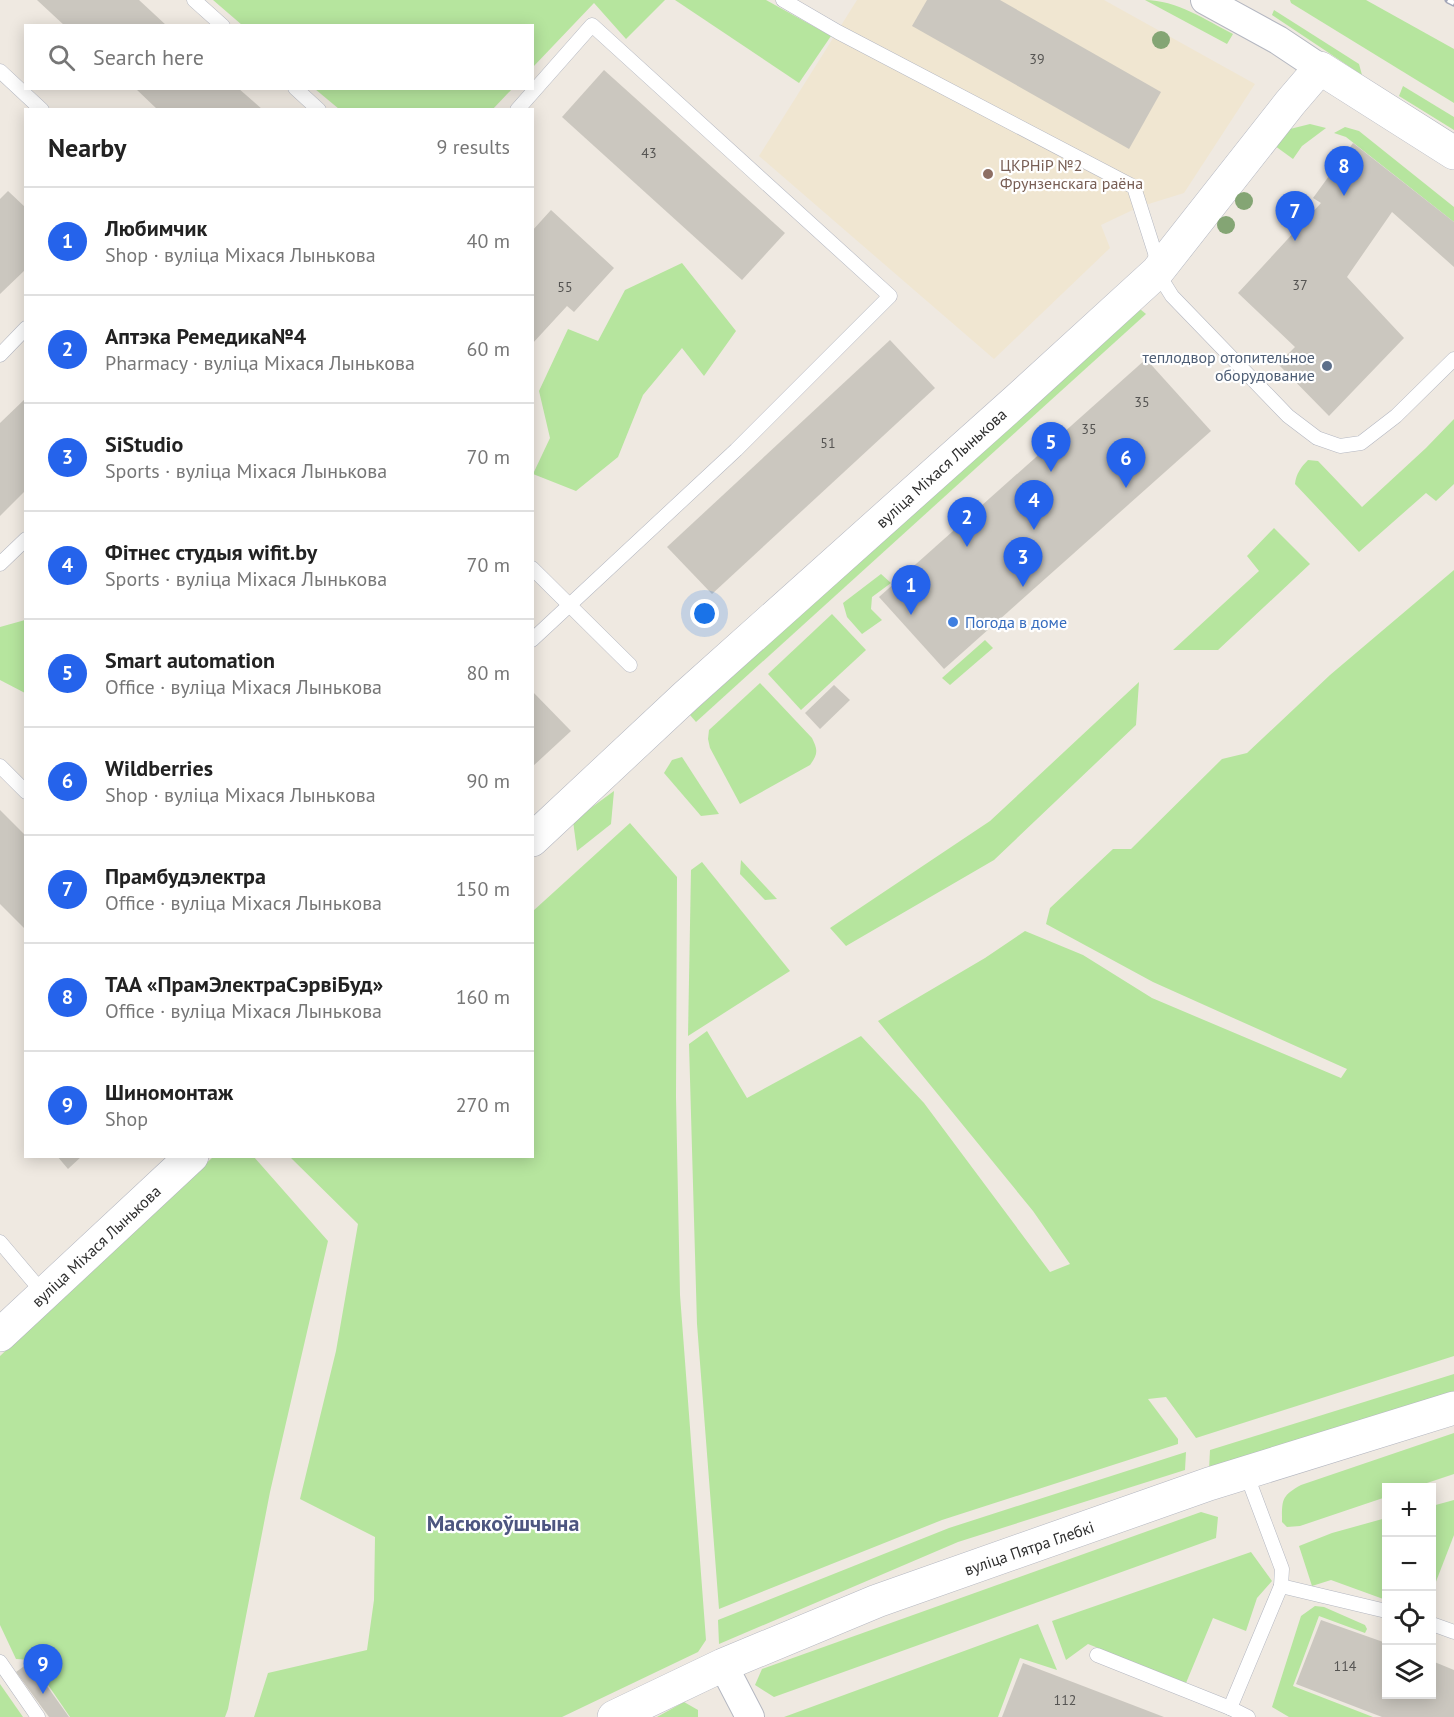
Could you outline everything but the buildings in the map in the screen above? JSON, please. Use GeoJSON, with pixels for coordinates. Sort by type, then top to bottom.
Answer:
{"type":"FeatureCollection","features":[{"type":"Feature","properties":{"kind":"street"},"geometry":{"type":"LineString","coordinates":[[1205,0],[1278,40],[1454,153]]}},
{"type":"Feature","properties":{"kind":"street","name":"вуліца Міхася Лынькова"},"geometry":{"type":"LineString","coordinates":[[534,838],[686,696],[1157,272],[1320,68]]}},
{"type":"Feature","properties":{"kind":"street","name":"вуліца Міхася Лынькова"},"geometry":{"type":"LineString","coordinates":[[0,1335],[190,1158]]}},
{"type":"Feature","properties":{"kind":"street","name":"вуліца Пятра Глебкі"},"geometry":{"type":"LineString","coordinates":[[614,1717],[723,1665],[877,1601],[1209,1484],[1454,1408]]}},
{"type":"Feature","properties":{"kind":"street"},"geometry":{"type":"LineString","coordinates":[[723,1665],[750,1717]]}},
{"type":"Feature","properties":{"kind":"lane"},"geometry":{"type":"LineString","coordinates":[[194,0],[221,24]]}},
{"type":"Feature","properties":{"kind":"lane"},"geometry":{"type":"LineString","coordinates":[[783,0],[838,32],[1134,187],[1155,253],[1157,272],[1172,296],[1288,416],[1317,438],[1340,446],[1361,443],[1396,416],[1454,359]]}},
{"type":"Feature","properties":{"kind":"lane"},"geometry":{"type":"LineString","coordinates":[[519,108],[592,25],[890,296],[736,450],[534,638]]}},
{"type":"Feature","properties":{"kind":"lane"},"geometry":{"type":"LineString","coordinates":[[0,71],[40,108]]}},
{"type":"Feature","properties":{"kind":"lane"},"geometry":{"type":"LineString","coordinates":[[297,90],[317,108]]}},
{"type":"Feature","properties":{"kind":"lane"},"geometry":{"type":"LineString","coordinates":[[1,352],[24,330]]}},
{"type":"Feature","properties":{"kind":"lane"},"geometry":{"type":"LineString","coordinates":[[0,564],[24,541]]}},
{"type":"Feature","properties":{"kind":"lane"},"geometry":{"type":"LineString","coordinates":[[534,570],[630,665]]}},
{"type":"Feature","properties":{"kind":"lane"},"geometry":{"type":"LineString","coordinates":[[0,766],[24,790]]}},
{"type":"Feature","properties":{"kind":"lane"},"geometry":{"type":"LineString","coordinates":[[0,1242],[44,1294]]}},
{"type":"Feature","properties":{"kind":"lane"},"geometry":{"type":"LineString","coordinates":[[1230,1708],[1281,1586],[1282,1569],[1246,1473]]}},
{"type":"Feature","properties":{"kind":"lane"},"geometry":{"type":"LineString","coordinates":[[1281,1586],[1382,1610]]}},
{"type":"Feature","properties":{"kind":"lane"},"geometry":{"type":"LineString","coordinates":[[1436,1626],[1454,1632]]}},
{"type":"Feature","properties":{"kind":"lane"},"geometry":{"type":"LineString","coordinates":[[1097,1655],[1248,1717]]}},
{"type":"Feature","properties":{"kind":"lane"},"geometry":{"type":"LineString","coordinates":[[0,1662],[39,1717]]}},
{"type":"Feature","properties":{"kind":"shaded area","name":"ЦКРНіР №2 Фрунзенскага раёна"},"geometry":{"type":"Polygon","coordinates":[[[857,0],[1104,0],[1255,84],[1184,193],[1139,207],[1101,225],[1110,248],[994,359],[759,156],[857,0]]]}},
{"type":"Feature","properties":{"kind":"green space"},"geometry":{"type":"Polygon","coordinates":[[[213,0],[665,0],[626,39],[594,3],[534,66],[534,24],[241,24],[213,0]]]}},
{"type":"Feature","properties":{"kind":"green space"},"geometry":{"type":"Polygon","coordinates":[[[675,0],[766,0],[831,36],[799,83],[675,0]]]}},
{"type":"Feature","properties":{"kind":"green space"},"geometry":{"type":"Polygon","coordinates":[[[1145,0],[1179,7],[1233,34],[1227,44],[1145,0]]]}},
{"type":"Feature","properties":{"kind":"green space"},"geometry":{"type":"Polygon","coordinates":[[[1290,0],[1366,0],[1454,49],[1454,103],[1291,3],[1290,0]]]}},
{"type":"Feature","properties":{"kind":"green space"},"geometry":{"type":"Polygon","coordinates":[[[1274,10],[1359,64],[1362,75],[1272,15],[1274,10]]]}},
{"type":"Feature","properties":{"kind":"green space"},"geometry":{"type":"Polygon","coordinates":[[[1403,86],[1454,117],[1454,130],[1399,96],[1403,86]]]}},
{"type":"Feature","properties":{"kind":"green space"},"geometry":{"type":"Polygon","coordinates":[[[316,90],[511,90],[494,108],[338,108],[316,90]]]}},
{"type":"Feature","properties":{"kind":"green space"},"geometry":{"type":"Polygon","coordinates":[[[1310,124],[1326,128],[1302,146],[1293,159],[1271,143],[1286,130],[1310,124]]]}},
{"type":"Feature","properties":{"kind":"green space"},"geometry":{"type":"Polygon","coordinates":[[[1345,127],[1359,131],[1454,207],[1454,222],[1346,137],[1334,133],[1345,127]]]}},
{"type":"Feature","properties":{"kind":"green space"},"geometry":{"type":"Polygon","coordinates":[[[682,263],[736,331],[704,376],[682,348],[643,395],[618,457],[576,491],[534,474],[550,438],[539,391],[568,329],[598,341],[625,290],[682,263]]]}},
{"type":"Feature","properties":{"kind":"green space"},"geometry":{"type":"Polygon","coordinates":[[[1140,309],[1146,314],[696,722],[690,715],[1140,309]]]}},
{"type":"Feature","properties":{"kind":"green space"},"geometry":{"type":"Polygon","coordinates":[[[1454,419],[1454,484],[1436,501],[1426,493],[1359,552],[1295,484],[1299,471],[1308,460],[1318,461],[1362,507],[1454,419]]]}},
{"type":"Feature","properties":{"kind":"green space"},"geometry":{"type":"Polygon","coordinates":[[[1274,528],[1310,564],[1218,650],[1173,650],[1259,571],[1247,556],[1274,528]]]}},
{"type":"Feature","properties":{"kind":"green space"},"geometry":{"type":"Polygon","coordinates":[[[1454,570],[1454,1356],[1196,1438],[1166,1397],[1148,1399],[1178,1439],[1178,1444],[942,1520],[719,1609],[697,1324],[689,1044],[707,1031],[747,1098],[861,1036],[924,1103],[1050,1272],[1070,1264],[1033,1211],[878,1021],[985,958],[1025,931],[1083,955],[1152,998],[1341,1078],[1347,1069],[1153,982],[1046,924],[1050,908],[1113,849],[1131,849],[1222,759],[1247,753],[1330,675],[1454,570]]]}},
{"type":"Feature","properties":{"kind":"green space"},"geometry":{"type":"Polygon","coordinates":[[[881,574],[891,583],[872,597],[871,609],[882,620],[862,634],[847,617],[843,603],[881,574]]]}},
{"type":"Feature","properties":{"kind":"green space"},"geometry":{"type":"Polygon","coordinates":[[[832,614],[866,650],[801,710],[768,674],[832,614]]]}},
{"type":"Feature","properties":{"kind":"green space"},"geometry":{"type":"Polygon","coordinates":[[[24,621],[24,692],[0,680],[0,627],[24,621]]]}},
{"type":"Feature","properties":{"kind":"green space"},"geometry":{"type":"Polygon","coordinates":[[[985,640],[993,648],[950,685],[942,678],[985,640]]]}},
{"type":"Feature","properties":{"kind":"green space"},"geometry":{"type":"Polygon","coordinates":[[[1139,682],[1136,725],[994,860],[846,946],[830,928],[990,821],[1139,682]]]}},
{"type":"Feature","properties":{"kind":"green space"},"geometry":{"type":"Polygon","coordinates":[[[760,683],[812,738],[816,752],[810,765],[740,804],[710,748],[709,730],[760,683]]]}},
{"type":"Feature","properties":{"kind":"green space"},"geometry":{"type":"Polygon","coordinates":[[[682,757],[719,814],[701,816],[664,773],[672,760],[682,757]]]}},
{"type":"Feature","properties":{"kind":"green space"},"geometry":{"type":"Polygon","coordinates":[[[614,791],[611,824],[577,851],[573,821],[614,791]]]}},
{"type":"Feature","properties":{"kind":"green space"},"geometry":{"type":"Polygon","coordinates":[[[630,823],[677,877],[676,1097],[680,1295],[706,1640],[698,1652],[562,1717],[254,1717],[268,1673],[367,1650],[374,1600],[375,1537],[300,1499],[336,1351],[358,1224],[291,1158],[534,1158],[534,910],[630,823]]]}},
{"type":"Feature","properties":{"kind":"green space"},"geometry":{"type":"Polygon","coordinates":[[[741,860],[777,899],[765,900],[740,874],[741,860]]]}},
{"type":"Feature","properties":{"kind":"green space"},"geometry":{"type":"Polygon","coordinates":[[[702,862],[790,971],[688,1036],[691,870],[702,862]]]}},
{"type":"Feature","properties":{"kind":"green space"},"geometry":{"type":"Polygon","coordinates":[[[212,1158],[255,1158],[328,1241],[270,1492],[225,1717],[70,1717],[31,1660],[16,1659],[0,1625],[0,1356],[212,1158]]]}},
{"type":"Feature","properties":{"kind":"green space"},"geometry":{"type":"Polygon","coordinates":[[[1454,1374],[1454,1393],[1209,1470],[1210,1450],[1454,1374]]]}},
{"type":"Feature","properties":{"kind":"green space"},"geometry":{"type":"Polygon","coordinates":[[[1454,1433],[1454,1474],[1427,1483],[1382,1483],[1382,1498],[1300,1526],[1287,1527],[1282,1522],[1284,1499],[1301,1485],[1454,1433]]]}},
{"type":"Feature","properties":{"kind":"green space"},"geometry":{"type":"Polygon","coordinates":[[[1186,1452],[1185,1470],[958,1542],[719,1644],[718,1620],[949,1528],[1186,1452]]]}},
{"type":"Feature","properties":{"kind":"green space"},"geometry":{"type":"Polygon","coordinates":[[[1454,1500],[1454,1535],[1436,1582],[1436,1537],[1436,1505],[1454,1500]]]}},
{"type":"Feature","properties":{"kind":"green space"},"geometry":{"type":"Polygon","coordinates":[[[1201,1512],[1218,1517],[1216,1538],[774,1697],[755,1685],[762,1669],[1201,1512]]]}},
{"type":"Feature","properties":{"kind":"green space"},"geometry":{"type":"Polygon","coordinates":[[[1382,1519],[1382,1599],[1331,1580],[1312,1586],[1299,1546],[1332,1533],[1382,1519]]]}},
{"type":"Feature","properties":{"kind":"green space"},"geometry":{"type":"Polygon","coordinates":[[[1251,1552],[1272,1581],[1257,1598],[1246,1631],[1213,1618],[1186,1683],[1088,1644],[1066,1660],[1052,1621],[1251,1552]]]}},
{"type":"Feature","properties":{"kind":"green space"},"geometry":{"type":"Polygon","coordinates":[[[1315,1606],[1324,1607],[1365,1625],[1367,1629],[1365,1633],[1319,1616],[1293,1686],[1373,1717],[1289,1717],[1272,1707],[1301,1616],[1315,1606]]]}},
{"type":"Feature","properties":{"kind":"green space"},"geometry":{"type":"Polygon","coordinates":[[[1038,1624],[1057,1670],[1020,1658],[998,1717],[784,1717],[1038,1624]]]}},
{"type":"Feature","properties":{"kind":"green space"},"geometry":{"type":"Polygon","coordinates":[[[0,1684],[23,1717],[0,1717],[0,1684]]]}},
{"type":"Feature","properties":{"kind":"green space"},"geometry":{"type":"Polygon","coordinates":[[[684,1702],[698,1710],[698,1717],[657,1717],[684,1702]]]}},
{"type":"Feature","properties":{"kind":"railway"},"geometry":{"type":"LineString","coordinates":[[1448,0],[1454,3]]}},
{"type":"Feature","properties":{"kind":"place","name":"ЦКРНіР №2 Фрунзенскага раёна"},"geometry":{"type":"Point","coordinates":[988,174]}},
{"type":"Feature","properties":{"kind":"place","name":"ТАА «ПрамЭлектраСэрвіБуд»"},"geometry":{"type":"Point","coordinates":[1344,196]}},
{"type":"Feature","properties":{"kind":"place","name":"Прамбудэлектра"},"geometry":{"type":"Point","coordinates":[1295,241]}},
{"type":"Feature","properties":{"kind":"place","name":"теплодвор отопительное оборудование"},"geometry":{"type":"Point","coordinates":[1327,366]}},
{"type":"Feature","properties":{"kind":"place","name":"Smart automation"},"geometry":{"type":"Point","coordinates":[1051,472]}},
{"type":"Feature","properties":{"kind":"place","name":"Wildberries"},"geometry":{"type":"Point","coordinates":[1126,488]}},
{"type":"Feature","properties":{"kind":"place","name":"Фітнес студыя wifit.by"},"geometry":{"type":"Point","coordinates":[1034,530]}},
{"type":"Feature","properties":{"kind":"place","name":"Аптэка Ремедика№4"},"geometry":{"type":"Point","coordinates":[967,547]}},
{"type":"Feature","properties":{"kind":"place","name":"SiStudio"},"geometry":{"type":"Point","coordinates":[1023,587]}},
{"type":"Feature","properties":{"kind":"place","name":"Любимчик"},"geometry":{"type":"Point","coordinates":[911,615]}},
{"type":"Feature","properties":{"kind":"place","name":"Погода в доме"},"geometry":{"type":"Point","coordinates":[953,622]}},
{"type":"Feature","properties":{"kind":"place","name":"Шиномонтаж"},"geometry":{"type":"Point","coordinates":[43,1694]}},
{"type":"Feature","properties":{"kind":"district","name":"Масюкоўшчына"},"geometry":{"type":"Point","coordinates":[503,1523]}}]}
